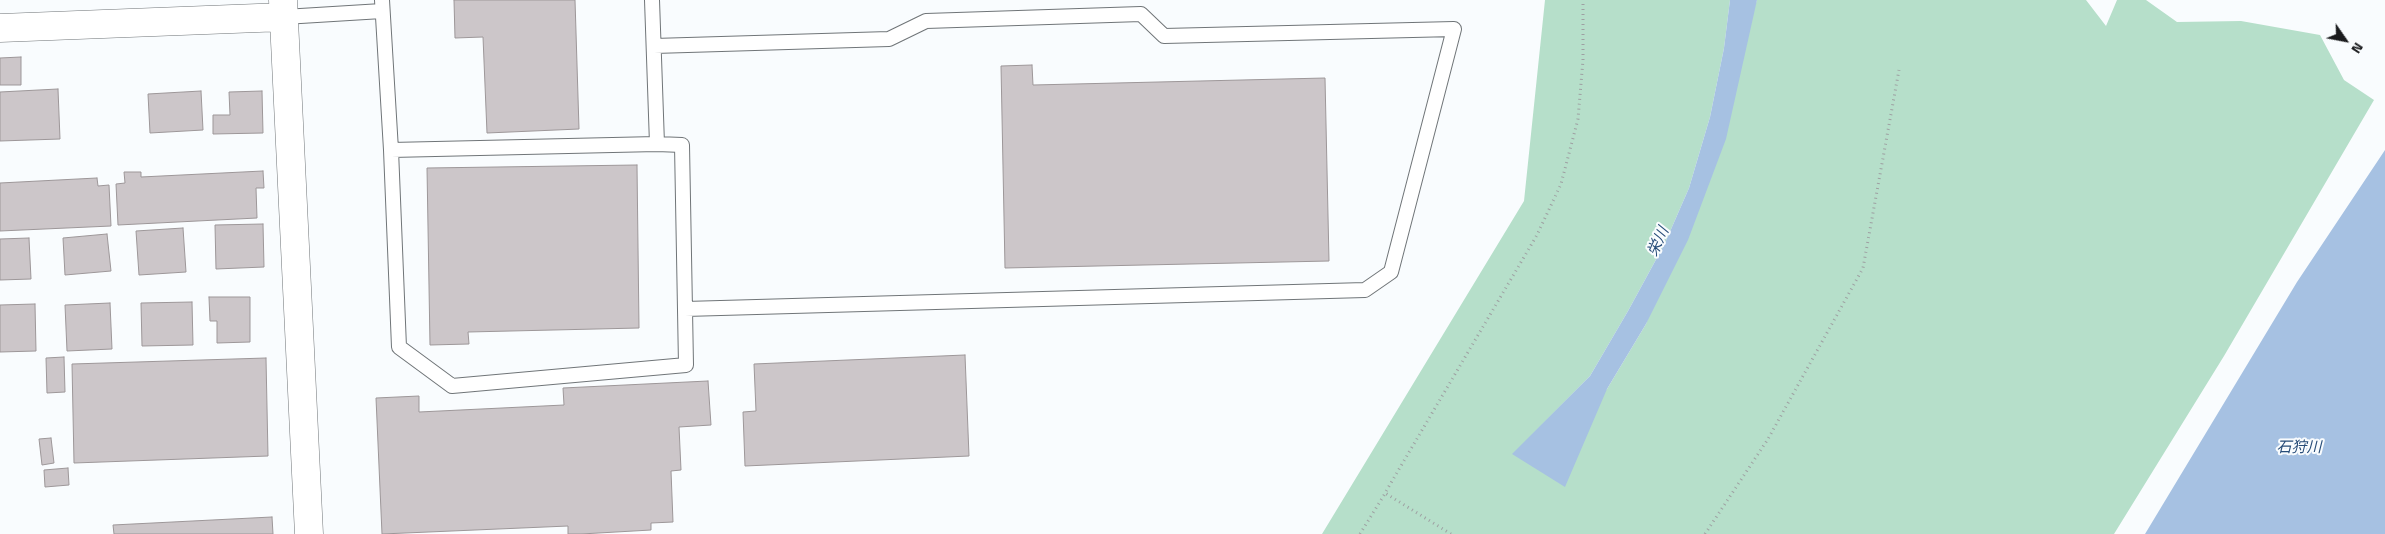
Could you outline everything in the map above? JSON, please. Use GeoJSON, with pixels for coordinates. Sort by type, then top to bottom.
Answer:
{"type":"FeatureCollection","features":[{"type":"Feature","properties":{"kind":"street"},"geometry":{"type":"LineString","coordinates":[[0,28],[284,9],[309,534]]}},
{"type":"Feature","properties":{"kind":"lane"},"geometry":{"type":"LineString","coordinates":[[652,0],[657,144]]}},
{"type":"Feature","properties":{"kind":"lane"},"geometry":{"type":"LineString","coordinates":[[284,9],[382,6],[391,150],[399,347],[452,386],[686,365],[682,145],[391,150]]}},
{"type":"Feature","properties":{"kind":"lane"},"geometry":{"type":"LineString","coordinates":[[654,46],[889,38],[926,21],[1141,14],[1164,36],[1454,29],[1392,272],[1365,290],[685,309]]}},
{"type":"Feature","properties":{"kind":"path"},"geometry":{"type":"LineString","coordinates":[[1360,534],[1537,235],[1561,184],[1578,119],[1583,60],[1583,0]]}},
{"type":"Feature","properties":{"kind":"path"},"geometry":{"type":"LineString","coordinates":[[1705,534],[1768,439],[1863,268],[1899,70]]}},
{"type":"Feature","properties":{"kind":"path"},"geometry":{"type":"LineString","coordinates":[[1386,491],[1385,493],[1451,534]]}},
{"type":"Feature","properties":{"kind":"green space"},"geometry":{"type":"Polygon","coordinates":[[[1545,0],[1730,0],[1724,48],[1710,117],[1689,188],[1665,243],[1590,376],[1513,454],[1607,389],[1646,324],[1757,0],[2086,0],[2106,26],[2117,0],[2146,0],[2177,22],[2241,21],[2320,35],[2344,80],[2374,100],[2224,356],[2114,534],[1322,534],[1524,201],[1545,0]]]}},
{"type":"Feature","properties":{"kind":"water"},"geometry":{"type":"Polygon","coordinates":[[[1730,0],[1757,0],[1726,139],[1688,240],[1646,324],[1607,389],[1565,487],[1512,454],[1590,376],[1665,243],[1689,188],[1710,117],[1724,48],[1730,0]]]}},
{"type":"Feature","properties":{"kind":"water","name":"石狩川"},"geometry":{"type":"Polygon","coordinates":[[[2385,150],[2385,534],[2145,534],[2297,282],[2385,150]]]}},
{"type":"Feature","properties":{"kind":"building"},"geometry":{"type":"Polygon","coordinates":[[[454,0],[575,0],[579,129],[487,133],[483,37],[455,38],[454,0]]]}},
{"type":"Feature","properties":{"kind":"building"},"geometry":{"type":"Polygon","coordinates":[[[21,57],[21,85],[0,85],[0,58],[21,57]]]}},
{"type":"Feature","properties":{"kind":"building"},"geometry":{"type":"Polygon","coordinates":[[[1032,65],[1033,85],[1325,78],[1329,261],[1005,268],[1001,66],[1032,65]]]}},
{"type":"Feature","properties":{"kind":"building"},"geometry":{"type":"Polygon","coordinates":[[[58,89],[60,139],[0,141],[0,92],[58,89]]]}},
{"type":"Feature","properties":{"kind":"building"},"geometry":{"type":"Polygon","coordinates":[[[201,91],[203,130],[150,133],[148,94],[201,91]]]}},
{"type":"Feature","properties":{"kind":"building"},"geometry":{"type":"Polygon","coordinates":[[[262,91],[263,133],[213,134],[213,115],[230,115],[229,92],[262,91]]]}},
{"type":"Feature","properties":{"kind":"building"},"geometry":{"type":"Polygon","coordinates":[[[637,165],[639,328],[468,332],[469,344],[430,345],[427,168],[637,165]]]}},
{"type":"Feature","properties":{"kind":"building"},"geometry":{"type":"Polygon","coordinates":[[[263,171],[264,188],[256,188],[257,218],[118,225],[116,184],[125,183],[124,172],[141,172],[141,177],[263,171]]]}},
{"type":"Feature","properties":{"kind":"building"},"geometry":{"type":"Polygon","coordinates":[[[97,178],[98,186],[109,185],[111,226],[0,231],[0,183],[97,178]]]}},
{"type":"Feature","properties":{"kind":"building"},"geometry":{"type":"Polygon","coordinates":[[[263,224],[264,267],[216,269],[215,225],[263,224]]]}},
{"type":"Feature","properties":{"kind":"building"},"geometry":{"type":"Polygon","coordinates":[[[183,228],[186,272],[139,275],[136,231],[183,228]]]}},
{"type":"Feature","properties":{"kind":"building"},"geometry":{"type":"Polygon","coordinates":[[[107,234],[111,271],[65,275],[63,238],[107,234]]]}},
{"type":"Feature","properties":{"kind":"building"},"geometry":{"type":"Polygon","coordinates":[[[29,238],[31,279],[0,280],[0,239],[29,238]]]}},
{"type":"Feature","properties":{"kind":"building"},"geometry":{"type":"Polygon","coordinates":[[[209,297],[250,297],[250,342],[217,343],[217,321],[210,321],[209,297]]]}},
{"type":"Feature","properties":{"kind":"building"},"geometry":{"type":"Polygon","coordinates":[[[192,302],[193,345],[142,346],[141,303],[192,302]]]}},
{"type":"Feature","properties":{"kind":"building"},"geometry":{"type":"Polygon","coordinates":[[[110,303],[112,349],[67,351],[65,305],[110,303]]]}},
{"type":"Feature","properties":{"kind":"building"},"geometry":{"type":"Polygon","coordinates":[[[35,304],[36,351],[0,352],[0,305],[35,304]]]}},
{"type":"Feature","properties":{"kind":"building"},"geometry":{"type":"Polygon","coordinates":[[[965,355],[969,456],[745,466],[743,412],[756,411],[754,364],[965,355]]]}},
{"type":"Feature","properties":{"kind":"building"},"geometry":{"type":"Polygon","coordinates":[[[64,357],[65,392],[47,393],[46,358],[64,357]]]}},
{"type":"Feature","properties":{"kind":"building"},"geometry":{"type":"Polygon","coordinates":[[[266,358],[268,456],[74,463],[72,364],[266,358]]]}},
{"type":"Feature","properties":{"kind":"building"},"geometry":{"type":"Polygon","coordinates":[[[708,381],[711,425],[679,427],[681,470],[671,471],[673,522],[651,523],[651,530],[581,534],[568,534],[568,526],[382,534],[376,398],[419,396],[419,412],[564,405],[563,388],[708,381]]]}},
{"type":"Feature","properties":{"kind":"building"},"geometry":{"type":"Polygon","coordinates":[[[51,438],[54,463],[42,465],[39,439],[51,438]]]}},
{"type":"Feature","properties":{"kind":"building"},"geometry":{"type":"Polygon","coordinates":[[[68,468],[69,485],[45,487],[44,470],[68,468]]]}},
{"type":"Feature","properties":{"kind":"building"},"geometry":{"type":"Polygon","coordinates":[[[272,517],[273,534],[114,534],[113,525],[272,517]]]}},
{"type":"Feature","properties":{"kind":"water label","name":"栄川"},"geometry":{"type":"Point","coordinates":[1659,242]}}]}
